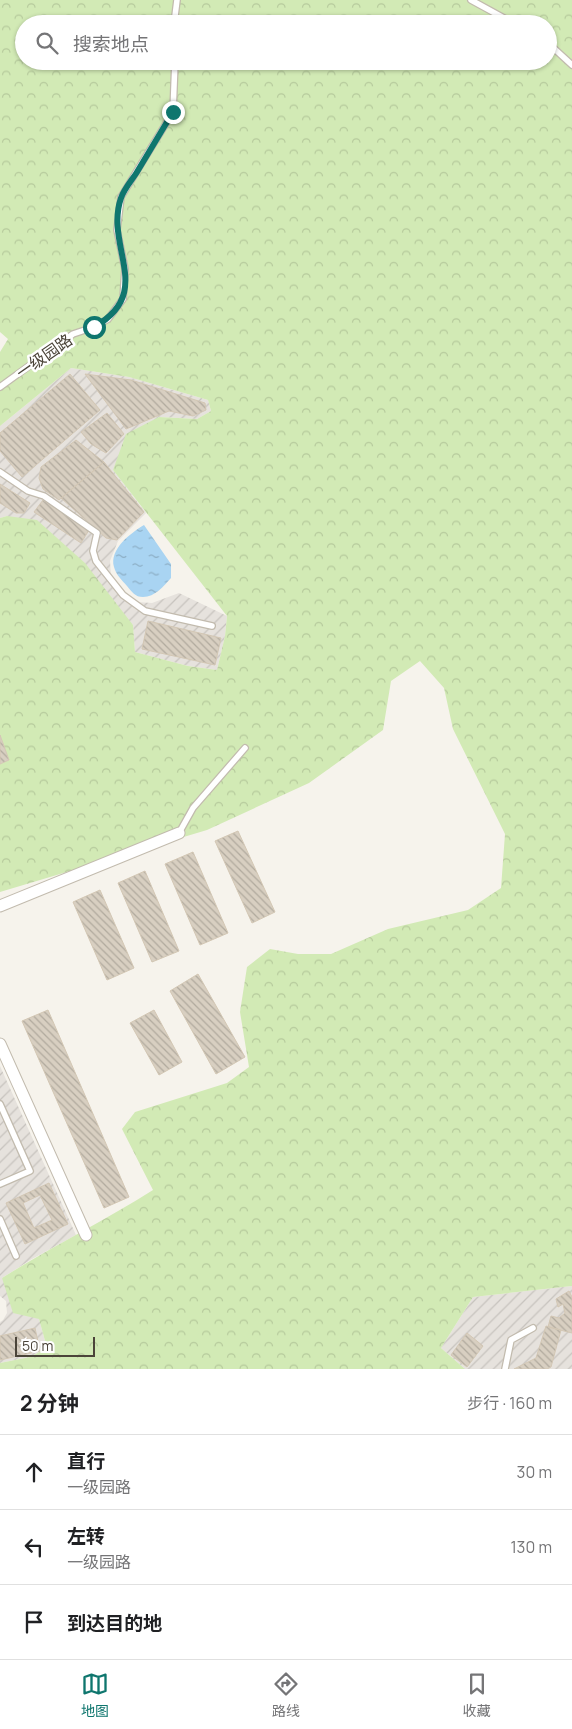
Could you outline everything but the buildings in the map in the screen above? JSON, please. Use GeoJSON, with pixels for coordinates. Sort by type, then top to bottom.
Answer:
{"type":"FeatureCollection","features":[{"type":"Feature","properties":{"kind":"street"},"geometry":{"type":"LineString","coordinates":[[0,906],[180,833]]}},
{"type":"Feature","properties":{"kind":"street"},"geometry":{"type":"LineString","coordinates":[[1,1048],[86,1235]]}},
{"type":"Feature","properties":{"kind":"lane"},"geometry":{"type":"LineString","coordinates":[[175,15],[177,0]]}},
{"type":"Feature","properties":{"kind":"lane"},"geometry":{"type":"LineString","coordinates":[[471,0],[498,15]]}},
{"type":"Feature","properties":{"kind":"lane"},"geometry":{"type":"LineString","coordinates":[[557,51],[572,65]]}},
{"type":"Feature","properties":{"kind":"lane","name":"一级园路"},"geometry":{"type":"LineString","coordinates":[[0,387],[73,334],[94,327],[108,319],[123,299],[125,269],[117,230],[121,197],[173,112],[175,70]]}},
{"type":"Feature","properties":{"kind":"lane"},"geometry":{"type":"LineString","coordinates":[[0,472],[28,491],[44,496],[97,533],[92,551],[96,561],[122,596],[145,612],[212,626]]}},
{"type":"Feature","properties":{"kind":"lane"},"geometry":{"type":"LineString","coordinates":[[180,833],[193,808],[245,748]]}},
{"type":"Feature","properties":{"kind":"lane"},"geometry":{"type":"LineString","coordinates":[[0,1104],[30,1170],[0,1184]]}},
{"type":"Feature","properties":{"kind":"lane"},"geometry":{"type":"LineString","coordinates":[[0,1220],[16,1256]]}},
{"type":"Feature","properties":{"kind":"lane"},"geometry":{"type":"LineString","coordinates":[[505,1369],[511,1340],[533,1328]]}},
{"type":"Feature","properties":{"kind":"shaded area"},"geometry":{"type":"Polygon","coordinates":[[[71,368],[129,377],[208,400],[211,411],[197,419],[159,417],[113,470],[146,513],[118,541],[110,561],[111,576],[124,594],[137,602],[152,603],[179,593],[227,616],[225,636],[217,670],[188,666],[135,652],[133,625],[7,516],[0,518],[0,426],[71,368]]]}},
{"type":"Feature","properties":{"kind":"shaded area"},"geometry":{"type":"Polygon","coordinates":[[[0,1066],[76,1235],[2,1278],[39,1319],[47,1348],[30,1357],[0,1363],[0,1322],[7,1313],[6,1301],[0,1296],[0,1066]]]}},
{"type":"Feature","properties":{"kind":"shaded area"},"geometry":{"type":"Polygon","coordinates":[[[572,1286],[572,1369],[465,1369],[441,1348],[473,1297],[572,1286]]]}},
{"type":"Feature","properties":{"kind":"green space"},"geometry":{"type":"Polygon","coordinates":[[[0,0],[572,0],[572,1286],[473,1297],[441,1348],[465,1369],[0,1369],[0,1363],[30,1357],[47,1348],[39,1319],[13,1313],[2,1278],[153,1190],[122,1129],[135,1112],[227,1083],[249,1067],[240,1012],[247,967],[270,949],[298,954],[331,954],[388,929],[468,910],[501,888],[505,834],[453,729],[444,688],[420,661],[391,681],[383,730],[309,783],[207,830],[0,892],[0,764],[9,760],[0,735],[0,518],[7,516],[37,520],[85,563],[133,625],[135,652],[188,666],[217,670],[225,636],[227,616],[113,470],[126,434],[159,417],[197,419],[211,411],[208,400],[129,377],[71,368],[0,426],[0,352],[8,339],[0,332],[0,0]]]}},
{"type":"Feature","properties":{"kind":"water"},"geometry":{"type":"Polygon","coordinates":[[[144,525],[171,564],[171,578],[162,588],[147,597],[134,594],[119,577],[113,560],[122,542],[144,525]]]}},
{"type":"Feature","properties":{"kind":"route"},"geometry":{"type":"LineString","coordinates":[[94,327],[108,319],[123,299],[125,269],[117,230],[121,197],[173,112]]}}]}
